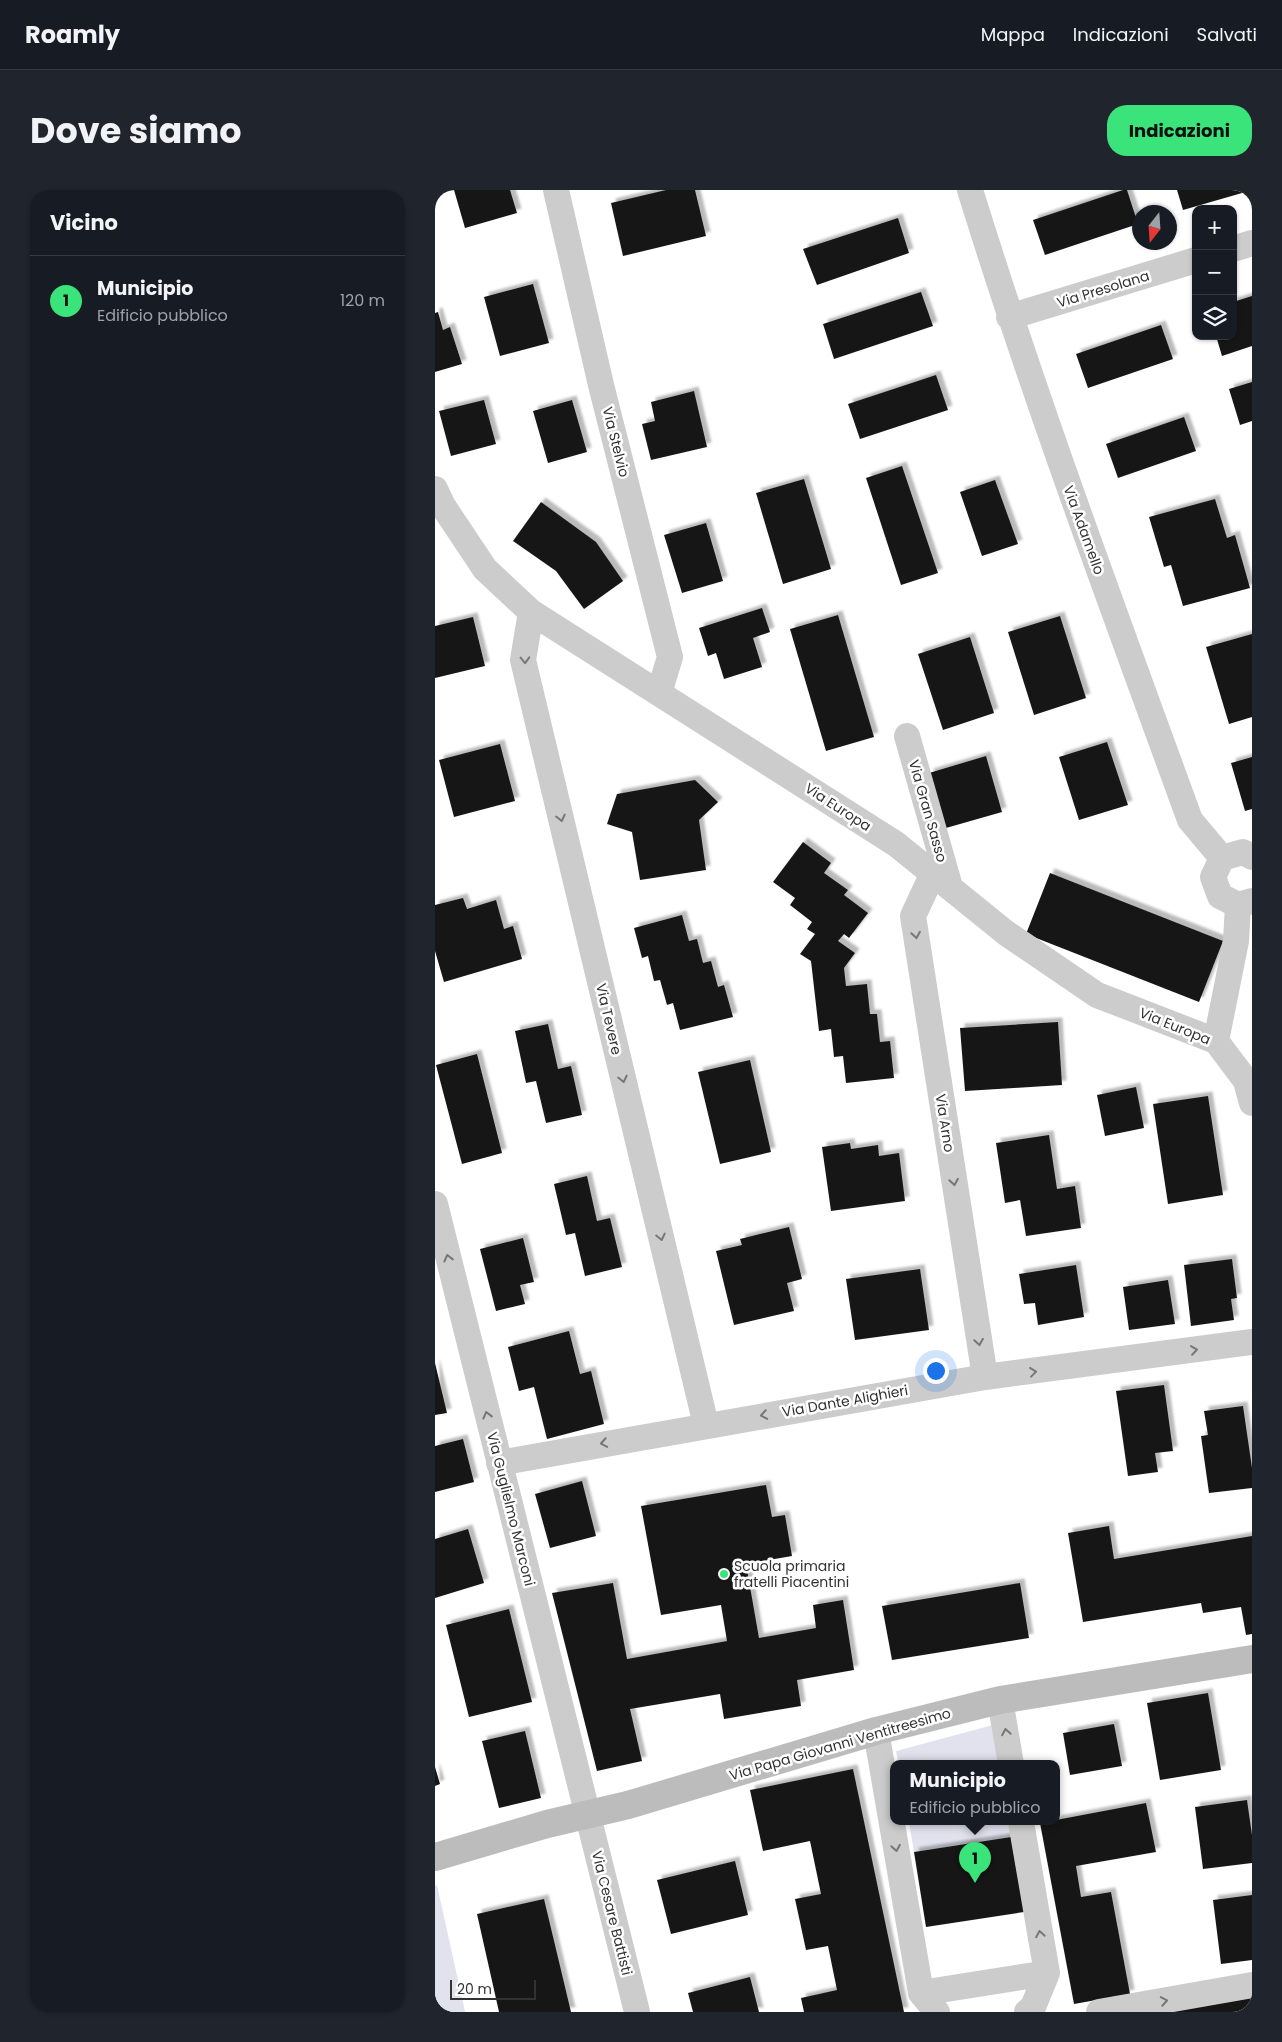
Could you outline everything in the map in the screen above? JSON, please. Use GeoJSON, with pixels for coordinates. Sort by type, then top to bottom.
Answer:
{"type":"FeatureCollection","features":[{"type":"Feature","properties":{"kind":"street","name":"Via Stelvio"},"geometry":{"type":"LineString","coordinates":[[557,190],[601,385],[670,657],[659,693]]}},
{"type":"Feature","properties":{"kind":"street","name":"Via Adamello"},"geometry":{"type":"LineString","coordinates":[[970,190],[1009,317],[1191,820],[1222,858]]}},
{"type":"Feature","properties":{"kind":"street"},"geometry":{"type":"LineString","coordinates":[[1237,248],[1252,243]]}},
{"type":"Feature","properties":{"kind":"street","name":"Via Presolana"},"geometry":{"type":"LineString","coordinates":[[1009,317],[1192,261]]}},
{"type":"Feature","properties":{"kind":"street","name":"Via Europa"},"geometry":{"type":"LineString","coordinates":[[438,501],[485,569],[531,612],[896,844],[1006,934],[1097,995],[1216,1041],[1246,1081],[1252,1103]]}},
{"type":"Feature","properties":{"kind":"street","name":"Via Tevere"},"geometry":{"type":"LineString","coordinates":[[531,612],[523,660],[706,1425]]}},
{"type":"Feature","properties":{"kind":"street","name":"Via Gran Sasso"},"geometry":{"type":"LineString","coordinates":[[907,736],[941,880]]}},
{"type":"Feature","properties":{"kind":"street"},"geometry":{"type":"LineString","coordinates":[[1216,1041],[1245,903],[1220,896],[1213,877],[1222,858],[1243,852],[1252,857]]}},
{"type":"Feature","properties":{"kind":"street","name":"Via Arno"},"geometry":{"type":"LineString","coordinates":[[941,880],[913,916],[985,1377]]}},
{"type":"Feature","properties":{"kind":"street","name":"Via Guglielmo Marconi"},"geometry":{"type":"LineString","coordinates":[[435,1204],[587,1815]]}},
{"type":"Feature","properties":{"kind":"street","name":"Via Dante Alighieri"},"geometry":{"type":"LineString","coordinates":[[499,1463],[985,1377],[1252,1342]]}},
{"type":"Feature","properties":{"kind":"street","name":"Via Papa Giovanni Ventitreesimo"},"geometry":{"type":"LineString","coordinates":[[435,1858],[876,1731],[1000,1700],[1252,1659]]}},
{"type":"Feature","properties":{"kind":"street"},"geometry":{"type":"LineString","coordinates":[[1000,1700],[1010,1760]]}},
{"type":"Feature","properties":{"kind":"street"},"geometry":{"type":"LineString","coordinates":[[876,1731],[890,1803]]}},
{"type":"Feature","properties":{"kind":"street","name":"Via Cesare Battisti"},"geometry":{"type":"LineString","coordinates":[[587,1815],[637,2012]]}},
{"type":"Feature","properties":{"kind":"street"},"geometry":{"type":"LineString","coordinates":[[894,1825],[929,2002],[1047,1973]]}},
{"type":"Feature","properties":{"kind":"street"},"geometry":{"type":"LineString","coordinates":[[1022,1825],[1047,1973],[1034,2010]]}},
{"type":"Feature","properties":{"kind":"street"},"geometry":{"type":"LineString","coordinates":[[1099,2012],[1252,1985]]}},
{"type":"Feature","properties":{"kind":"shaded area"},"geometry":{"type":"Polygon","coordinates":[[[993,1725],[998,1760],[898,1760],[896,1751],[993,1725]]]}},
{"type":"Feature","properties":{"kind":"shaded area"},"geometry":{"type":"Polygon","coordinates":[[[910,1825],[1009,1825],[1011,1837],[914,1852],[910,1825]]]}},
{"type":"Feature","properties":{"kind":"shaded area"},"geometry":{"type":"Polygon","coordinates":[[[437,1885],[465,2012],[435,2012],[435,1886],[437,1885]]]}},
{"type":"Feature","properties":{"kind":"building"},"geometry":{"type":"Polygon","coordinates":[[[454,190],[510,190],[517,213],[465,228],[454,190]]]}},
{"type":"Feature","properties":{"kind":"building"},"geometry":{"type":"Polygon","coordinates":[[[666,190],[695,190],[706,236],[623,256],[611,203],[666,190]]]}},
{"type":"Feature","properties":{"kind":"building"},"geometry":{"type":"Polygon","coordinates":[[[1123,190],[1127,190],[1132,205],[1132,226],[1045,255],[1033,220],[1123,190]]]}},
{"type":"Feature","properties":{"kind":"building"},"geometry":{"type":"Polygon","coordinates":[[[1177,190],[1249,190],[1200,205],[1192,205],[1192,207],[1183,210],[1177,190]]]}},
{"type":"Feature","properties":{"kind":"building"},"geometry":{"type":"Polygon","coordinates":[[[898,218],[909,253],[817,285],[803,249],[898,218]]]}},
{"type":"Feature","properties":{"kind":"building"},"geometry":{"type":"Polygon","coordinates":[[[533,284],[549,343],[500,356],[484,297],[533,284]]]}},
{"type":"Feature","properties":{"kind":"building"},"geometry":{"type":"Polygon","coordinates":[[[921,292],[933,326],[834,359],[823,324],[921,292]]]}},
{"type":"Feature","properties":{"kind":"building"},"geometry":{"type":"Polygon","coordinates":[[[1252,296],[1252,346],[1222,356],[1217,340],[1237,340],[1237,301],[1252,296]]]}},
{"type":"Feature","properties":{"kind":"building"},"geometry":{"type":"Polygon","coordinates":[[[438,312],[443,330],[450,327],[462,364],[435,372],[435,313],[438,312]]]}},
{"type":"Feature","properties":{"kind":"building"},"geometry":{"type":"Polygon","coordinates":[[[1161,325],[1173,359],[1088,388],[1076,354],[1161,325]]]}},
{"type":"Feature","properties":{"kind":"building"},"geometry":{"type":"Polygon","coordinates":[[[936,375],[948,410],[860,439],[848,404],[936,375]]]}},
{"type":"Feature","properties":{"kind":"building"},"geometry":{"type":"Polygon","coordinates":[[[1252,382],[1252,421],[1240,425],[1229,389],[1252,382]]]}},
{"type":"Feature","properties":{"kind":"building"},"geometry":{"type":"Polygon","coordinates":[[[694,391],[707,447],[651,460],[642,424],[655,421],[651,402],[694,391]]]}},
{"type":"Feature","properties":{"kind":"building"},"geometry":{"type":"Polygon","coordinates":[[[484,400],[496,444],[451,456],[439,411],[484,400]]]}},
{"type":"Feature","properties":{"kind":"building"},"geometry":{"type":"Polygon","coordinates":[[[572,400],[587,452],[548,463],[533,411],[572,400]]]}},
{"type":"Feature","properties":{"kind":"building"},"geometry":{"type":"Polygon","coordinates":[[[1184,417],[1196,451],[1118,478],[1106,444],[1184,417]]]}},
{"type":"Feature","properties":{"kind":"building"},"geometry":{"type":"Polygon","coordinates":[[[902,466],[938,573],[901,585],[866,478],[902,466]]]}},
{"type":"Feature","properties":{"kind":"building"},"geometry":{"type":"Polygon","coordinates":[[[804,479],[831,569],[783,584],[756,493],[804,479]]]}},
{"type":"Feature","properties":{"kind":"building"},"geometry":{"type":"Polygon","coordinates":[[[995,480],[1018,544],[982,556],[960,492],[995,480]]]}},
{"type":"Feature","properties":{"kind":"building"},"geometry":{"type":"Polygon","coordinates":[[[1215,499],[1227,538],[1235,535],[1250,588],[1183,606],[1171,565],[1164,567],[1149,517],[1215,499]]]}},
{"type":"Feature","properties":{"kind":"building"},"geometry":{"type":"Polygon","coordinates":[[[541,502],[596,542],[623,581],[584,609],[556,571],[513,541],[541,502]]]}},
{"type":"Feature","properties":{"kind":"building"},"geometry":{"type":"Polygon","coordinates":[[[706,523],[723,581],[682,593],[664,535],[706,523]]]}},
{"type":"Feature","properties":{"kind":"building"},"geometry":{"type":"Polygon","coordinates":[[[762,608],[770,632],[753,638],[762,667],[724,679],[716,653],[708,656],[699,628],[762,608]]]}},
{"type":"Feature","properties":{"kind":"building"},"geometry":{"type":"Polygon","coordinates":[[[838,615],[874,737],[826,751],[790,629],[838,615]]]}},
{"type":"Feature","properties":{"kind":"building"},"geometry":{"type":"Polygon","coordinates":[[[1060,616],[1086,698],[1034,715],[1008,632],[1060,616]]]}},
{"type":"Feature","properties":{"kind":"building"},"geometry":{"type":"Polygon","coordinates":[[[473,617],[485,666],[435,678],[435,626],[473,617]]]}},
{"type":"Feature","properties":{"kind":"building"},"geometry":{"type":"Polygon","coordinates":[[[1252,634],[1252,717],[1229,724],[1206,647],[1252,634]]]}},
{"type":"Feature","properties":{"kind":"building"},"geometry":{"type":"Polygon","coordinates":[[[970,637],[994,713],[943,730],[918,654],[970,637]]]}},
{"type":"Feature","properties":{"kind":"building"},"geometry":{"type":"Polygon","coordinates":[[[1107,742],[1128,805],[1079,820],[1059,757],[1107,742]]]}},
{"type":"Feature","properties":{"kind":"building"},"geometry":{"type":"Polygon","coordinates":[[[500,744],[515,801],[454,817],[439,760],[500,744]]]}},
{"type":"Feature","properties":{"kind":"building"},"geometry":{"type":"Polygon","coordinates":[[[986,756],[1002,812],[946,828],[929,773],[986,756]]]}},
{"type":"Feature","properties":{"kind":"building"},"geometry":{"type":"Polygon","coordinates":[[[1252,757],[1252,809],[1245,811],[1231,763],[1252,757]]]}},
{"type":"Feature","properties":{"kind":"building"},"geometry":{"type":"Polygon","coordinates":[[[695,780],[718,802],[699,820],[706,870],[640,880],[632,832],[607,824],[617,794],[695,780]]]}},
{"type":"Feature","properties":{"kind":"building"},"geometry":{"type":"Polygon","coordinates":[[[803,842],[831,863],[824,873],[848,890],[844,895],[868,913],[849,938],[844,934],[838,941],[855,953],[844,968],[846,986],[867,984],[870,1014],[877,1014],[880,1042],[890,1041],[894,1078],[846,1083],[843,1056],[834,1057],[831,1029],[819,1031],[811,961],[800,954],[815,934],[807,929],[812,922],[790,905],[795,898],[773,882],[803,842]]]}},
{"type":"Feature","properties":{"kind":"building"},"geometry":{"type":"Polygon","coordinates":[[[1050,873],[1223,941],[1199,1002],[1026,934],[1050,873]]]}},
{"type":"Feature","properties":{"kind":"building"},"geometry":{"type":"Polygon","coordinates":[[[463,898],[467,909],[496,900],[504,929],[513,926],[522,959],[444,982],[435,951],[435,905],[463,898]]]}},
{"type":"Feature","properties":{"kind":"building"},"geometry":{"type":"Polygon","coordinates":[[[682,915],[689,941],[697,939],[703,963],[711,961],[718,987],[724,985],[733,1017],[680,1030],[673,1003],[667,1005],[660,980],[654,981],[648,956],[642,958],[634,928],[682,915]]]}},
{"type":"Feature","properties":{"kind":"building"},"geometry":{"type":"Polygon","coordinates":[[[1058,1022],[1062,1085],[965,1091],[960,1028],[1058,1022]]]}},
{"type":"Feature","properties":{"kind":"building"},"geometry":{"type":"Polygon","coordinates":[[[548,1024],[558,1069],[571,1066],[582,1115],[546,1123],[536,1081],[526,1083],[515,1031],[548,1024]]]}},
{"type":"Feature","properties":{"kind":"building"},"geometry":{"type":"Polygon","coordinates":[[[477,1054],[502,1153],[462,1164],[436,1065],[477,1054]]]}},
{"type":"Feature","properties":{"kind":"building"},"geometry":{"type":"Polygon","coordinates":[[[750,1060],[771,1152],[720,1164],[698,1072],[750,1060]]]}},
{"type":"Feature","properties":{"kind":"building"},"geometry":{"type":"Polygon","coordinates":[[[1136,1087],[1144,1128],[1105,1136],[1097,1095],[1136,1087]]]}},
{"type":"Feature","properties":{"kind":"building"},"geometry":{"type":"Polygon","coordinates":[[[1208,1096],[1223,1195],[1168,1204],[1153,1104],[1208,1096]]]}},
{"type":"Feature","properties":{"kind":"building"},"geometry":{"type":"Polygon","coordinates":[[[1049,1135],[1057,1189],[1075,1186],[1081,1228],[1026,1236],[1020,1200],[1005,1203],[996,1143],[1049,1135]]]}},
{"type":"Feature","properties":{"kind":"building"},"geometry":{"type":"Polygon","coordinates":[[[850,1143],[851,1149],[878,1145],[879,1156],[899,1153],[905,1201],[831,1211],[822,1147],[850,1143]]]}},
{"type":"Feature","properties":{"kind":"building"},"geometry":{"type":"Polygon","coordinates":[[[587,1176],[597,1221],[610,1218],[622,1267],[585,1276],[575,1233],[566,1235],[554,1184],[587,1176]]]}},
{"type":"Feature","properties":{"kind":"building"},"geometry":{"type":"Polygon","coordinates":[[[789,1227],[802,1279],[787,1283],[794,1311],[734,1325],[716,1251],[742,1245],[740,1239],[789,1227]]]}},
{"type":"Feature","properties":{"kind":"building"},"geometry":{"type":"Polygon","coordinates":[[[523,1238],[534,1282],[520,1285],[525,1304],[496,1311],[480,1249],[523,1238]]]}},
{"type":"Feature","properties":{"kind":"building"},"geometry":{"type":"Polygon","coordinates":[[[1232,1259],[1237,1298],[1231,1299],[1234,1320],[1191,1326],[1184,1265],[1232,1259]]]}},
{"type":"Feature","properties":{"kind":"building"},"geometry":{"type":"Polygon","coordinates":[[[1076,1265],[1084,1317],[1038,1325],[1035,1303],[1024,1304],[1019,1274],[1076,1265]]]}},
{"type":"Feature","properties":{"kind":"building"},"geometry":{"type":"Polygon","coordinates":[[[920,1269],[929,1330],[855,1340],[846,1279],[920,1269]]]}},
{"type":"Feature","properties":{"kind":"building"},"geometry":{"type":"Polygon","coordinates":[[[1168,1280],[1175,1324],[1129,1330],[1123,1287],[1168,1280]]]}},
{"type":"Feature","properties":{"kind":"building"},"geometry":{"type":"Polygon","coordinates":[[[569,1331],[580,1374],[591,1371],[604,1424],[547,1439],[534,1387],[519,1391],[508,1347],[569,1331]]]}},
{"type":"Feature","properties":{"kind":"building"},"geometry":{"type":"Polygon","coordinates":[[[435,1363],[447,1413],[435,1415],[435,1363]]]}},
{"type":"Feature","properties":{"kind":"building"},"geometry":{"type":"Polygon","coordinates":[[[1164,1385],[1173,1451],[1155,1453],[1158,1472],[1128,1476],[1116,1391],[1164,1385]]]}},
{"type":"Feature","properties":{"kind":"building"},"geometry":{"type":"Polygon","coordinates":[[[1243,1406],[1252,1468],[1252,1488],[1209,1493],[1201,1436],[1208,1435],[1204,1411],[1243,1406]]]}},
{"type":"Feature","properties":{"kind":"building"},"geometry":{"type":"Polygon","coordinates":[[[463,1439],[474,1482],[435,1492],[435,1446],[463,1439]]]}},
{"type":"Feature","properties":{"kind":"building"},"geometry":{"type":"Polygon","coordinates":[[[582,1481],[596,1536],[550,1548],[535,1494],[582,1481]]]}},
{"type":"Feature","properties":{"kind":"building"},"geometry":{"type":"Polygon","coordinates":[[[766,1485],[772,1517],[785,1515],[792,1556],[746,1564],[759,1638],[816,1628],[813,1605],[843,1600],[854,1670],[797,1680],[801,1706],[724,1719],[720,1694],[630,1709],[642,1761],[597,1771],[552,1593],[613,1583],[627,1659],[727,1641],[721,1605],[661,1615],[641,1506],[766,1485]]]}},
{"type":"Feature","properties":{"kind":"building"},"geometry":{"type":"Polygon","coordinates":[[[1109,1526],[1114,1559],[1252,1536],[1252,1634],[1246,1635],[1241,1607],[1203,1613],[1201,1603],[1083,1622],[1068,1533],[1109,1526]]]}},
{"type":"Feature","properties":{"kind":"building"},"geometry":{"type":"Polygon","coordinates":[[[468,1529],[484,1583],[435,1598],[435,1539],[468,1529]]]}},
{"type":"Feature","properties":{"kind":"building"},"geometry":{"type":"Polygon","coordinates":[[[1020,1583],[1029,1638],[892,1660],[882,1606],[1020,1583]]]}},
{"type":"Feature","properties":{"kind":"building"},"geometry":{"type":"Polygon","coordinates":[[[509,1609],[532,1702],[469,1717],[446,1625],[509,1609]]]}},
{"type":"Feature","properties":{"kind":"building"},"geometry":{"type":"Polygon","coordinates":[[[1208,1693],[1221,1770],[1160,1780],[1147,1703],[1208,1693]]]}},
{"type":"Feature","properties":{"kind":"building"},"geometry":{"type":"Polygon","coordinates":[[[1114,1724],[1122,1766],[1070,1775],[1063,1733],[1114,1724]]]}},
{"type":"Feature","properties":{"kind":"building"},"geometry":{"type":"Polygon","coordinates":[[[525,1731],[541,1798],[499,1808],[482,1741],[525,1731]]]}},
{"type":"Feature","properties":{"kind":"building"},"geometry":{"type":"Polygon","coordinates":[[[435,1767],[440,1784],[435,1786],[435,1767]]]}},
{"type":"Feature","properties":{"kind":"building"},"geometry":{"type":"Polygon","coordinates":[[[853,1769],[904,2012],[804,2012],[801,1998],[837,1990],[828,1946],[806,1950],[795,1899],[821,1894],[810,1841],[763,1851],[750,1790],[853,1769]]]}},
{"type":"Feature","properties":{"kind":"building"},"geometry":{"type":"Polygon","coordinates":[[[1247,1800],[1252,1835],[1252,1863],[1203,1869],[1195,1807],[1247,1800]]]}},
{"type":"Feature","properties":{"kind":"building"},"geometry":{"type":"Polygon","coordinates":[[[1146,1803],[1156,1852],[1076,1866],[1081,1897],[1111,1892],[1130,1994],[1074,2004],[1040,1825],[1060,1825],[1060,1819],[1146,1803]]]}},
{"type":"Feature","properties":{"kind":"building"},"geometry":{"type":"Polygon","coordinates":[[[1011,1837],[1024,1912],[926,1927],[914,1852],[1011,1837]]]}},
{"type":"Feature","properties":{"kind":"building"},"geometry":{"type":"Polygon","coordinates":[[[735,1861],[748,1915],[671,1934],[657,1880],[735,1861]]]}},
{"type":"Feature","properties":{"kind":"building"},"geometry":{"type":"Polygon","coordinates":[[[1252,1895],[1252,1960],[1221,1964],[1213,1900],[1252,1895]]]}},
{"type":"Feature","properties":{"kind":"building"},"geometry":{"type":"Polygon","coordinates":[[[544,1899],[571,2012],[499,2012],[477,1914],[544,1899]]]}},
{"type":"Feature","properties":{"kind":"building"},"geometry":{"type":"Polygon","coordinates":[[[750,1977],[759,2012],[693,2012],[688,1993],[750,1977]]]}},
{"type":"Feature","properties":{"kind":"building"},"geometry":{"type":"Polygon","coordinates":[[[1252,1996],[1252,2012],[1168,2012],[1252,1996]]]}},
{"type":"Feature","properties":{"kind":"place","name":"Scuola primaria fratelli Piacentini"},"geometry":{"type":"Point","coordinates":[724,1574]}},
{"type":"Feature","properties":{"kind":"place","name":"Municipio"},"geometry":{"type":"Point","coordinates":[975,1883]}}]}
